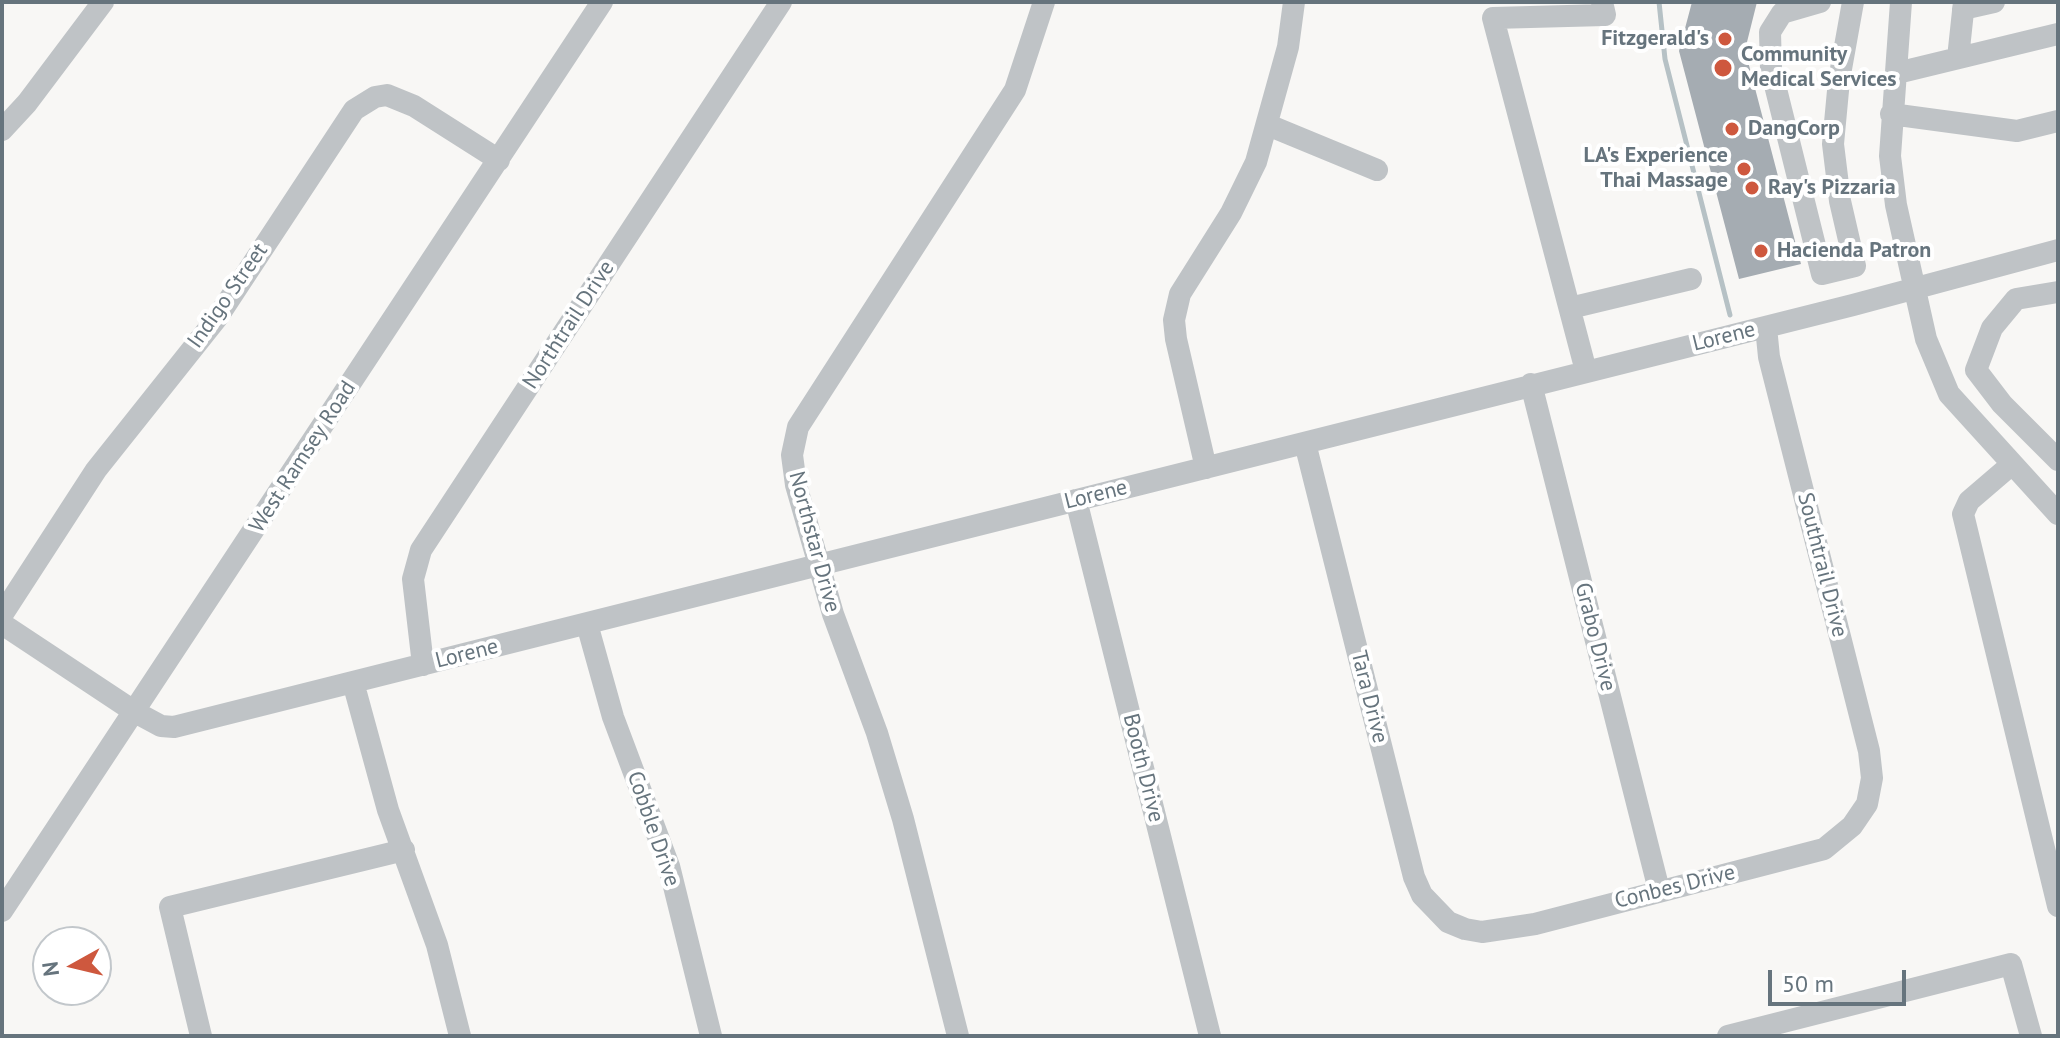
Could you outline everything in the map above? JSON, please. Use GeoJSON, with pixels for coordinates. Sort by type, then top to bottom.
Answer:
{"type":"FeatureCollection","features":[{"type":"Feature","properties":{"kind":"street"},"geometry":{"type":"LineString","coordinates":[[2,130],[27,103],[103,2]]}},
{"type":"Feature","properties":{"kind":"street","name":"West Ramsey Road"},"geometry":{"type":"LineString","coordinates":[[2,911],[602,2]]}},
{"type":"Feature","properties":{"kind":"street","name":"Northtrail Drive"},"geometry":{"type":"LineString","coordinates":[[423,665],[413,579],[421,550],[781,2]]}},
{"type":"Feature","properties":{"kind":"street","name":"Northstar Drive"},"geometry":{"type":"LineString","coordinates":[[958,1036],[903,819],[877,733],[833,614],[796,485],[792,455],[798,427],[1015,90],[1044,2]]}},
{"type":"Feature","properties":{"kind":"street"},"geometry":{"type":"LineString","coordinates":[[1206,468],[1174,320],[1180,294],[1231,213],[1256,162],[1288,47],[1294,2]]}},
{"type":"Feature","properties":{"kind":"street"},"geometry":{"type":"LineString","coordinates":[[1586,371],[1491,10],[1605,15],[1602,2]]}},
{"type":"Feature","properties":{"kind":"street"},"geometry":{"type":"LineString","coordinates":[[1820,2],[1782,13],[1770,32],[1771,69],[1822,274],[1855,266],[1840,201],[1833,144],[1839,80],[1853,2]]}},
{"type":"Feature","properties":{"kind":"street"},"geometry":{"type":"LineString","coordinates":[[1901,2],[1891,114],[1896,205],[1926,339],[1949,394],[2058,514]]}},
{"type":"Feature","properties":{"kind":"street"},"geometry":{"type":"LineString","coordinates":[[1958,58],[1963,6],[1994,2]]}},
{"type":"Feature","properties":{"kind":"street"},"geometry":{"type":"LineString","coordinates":[[1897,73],[2058,34]]}},
{"type":"Feature","properties":{"kind":"street","name":"Indigo Street"},"geometry":{"type":"LineString","coordinates":[[2,615],[103,460],[217,318],[354,110],[375,97],[387,95],[414,106],[499,160]]}},
{"type":"Feature","properties":{"kind":"street"},"geometry":{"type":"LineString","coordinates":[[1891,114],[2017,131],[2058,121]]}},
{"type":"Feature","properties":{"kind":"street"},"geometry":{"type":"LineString","coordinates":[[1268,125],[1377,170]]}},
{"type":"Feature","properties":{"kind":"street","name":"Lorene"},"geometry":{"type":"LineString","coordinates":[[2,624],[135,712],[161,726],[174,727],[1853,305],[2058,250]]}},
{"type":"Feature","properties":{"kind":"street"},"geometry":{"type":"LineString","coordinates":[[1843,269],[1853,305]]}},
{"type":"Feature","properties":{"kind":"street"},"geometry":{"type":"LineString","coordinates":[[1570,308],[1691,279]]}},
{"type":"Feature","properties":{"kind":"street"},"geometry":{"type":"LineString","coordinates":[[1949,394],[1976,370],[1992,328],[2016,299],[2058,292]]}},
{"type":"Feature","properties":{"kind":"street","name":"Southtrail Drive"},"geometry":{"type":"LineString","coordinates":[[1766,327],[1769,357],[1869,751],[1872,778],[1867,804]]}},
{"type":"Feature","properties":{"kind":"street"},"geometry":{"type":"LineString","coordinates":[[1976,370],[2002,404],[2058,460]]}},
{"type":"Feature","properties":{"kind":"street","name":"Grabo Drive"},"geometry":{"type":"LineString","coordinates":[[1531,384],[1659,890]]}},
{"type":"Feature","properties":{"kind":"street","name":"Tara Drive"},"geometry":{"type":"LineString","coordinates":[[1305,443],[1414,877],[1432,907],[1448,922],[1465,929]]}},
{"type":"Feature","properties":{"kind":"street"},"geometry":{"type":"LineString","coordinates":[[2011,465],[1969,501],[1963,514],[2058,906]]}},
{"type":"Feature","properties":{"kind":"street","name":"Booth Drive"},"geometry":{"type":"LineString","coordinates":[[1076,500],[1210,1036]]}},
{"type":"Feature","properties":{"kind":"street","name":"Cobble Drive"},"geometry":{"type":"LineString","coordinates":[[587,624],[613,717],[669,866],[711,1036]]}},
{"type":"Feature","properties":{"kind":"street"},"geometry":{"type":"LineString","coordinates":[[353,682],[379,780],[437,945],[460,1036]]}},
{"type":"Feature","properties":{"kind":"street","name":"Conbes Drive"},"geometry":{"type":"LineString","coordinates":[[1465,929],[1482,932],[1535,924],[1824,849],[1852,826],[1867,804]]}},
{"type":"Feature","properties":{"kind":"street"},"geometry":{"type":"LineString","coordinates":[[201,1036],[170,907],[404,850]]}},
{"type":"Feature","properties":{"kind":"street"},"geometry":{"type":"LineString","coordinates":[[1728,1036],[1776,1030],[2011,964],[2031,1036]]}},
{"type":"Feature","properties":{"kind":"building"},"geometry":{"type":"Polygon","coordinates":[[[1692,2],[1757,2],[1745,50],[1801,264],[1739,279],[1679,51],[1692,2]]]}},
{"type":"Feature","properties":{"kind":"waterway"},"geometry":{"type":"LineString","coordinates":[[1659,2],[1665,59],[1730,315]]}},
{"type":"Feature","properties":{"kind":"place","name":"Fitzgerald's"},"geometry":{"type":"Point","coordinates":[1725,39]}},
{"type":"Feature","properties":{"kind":"place","name":"Community Medical Services"},"geometry":{"type":"Point","coordinates":[1723,68]}},
{"type":"Feature","properties":{"kind":"place","name":"DangCorp"},"geometry":{"type":"Point","coordinates":[1732,129]}},
{"type":"Feature","properties":{"kind":"place","name":"LA's Experience Thai Massage"},"geometry":{"type":"Point","coordinates":[1744,169]}},
{"type":"Feature","properties":{"kind":"place","name":"Ray's Pizzaria"},"geometry":{"type":"Point","coordinates":[1752,188]}},
{"type":"Feature","properties":{"kind":"place","name":"Hacienda Patron"},"geometry":{"type":"Point","coordinates":[1761,251]}}]}
